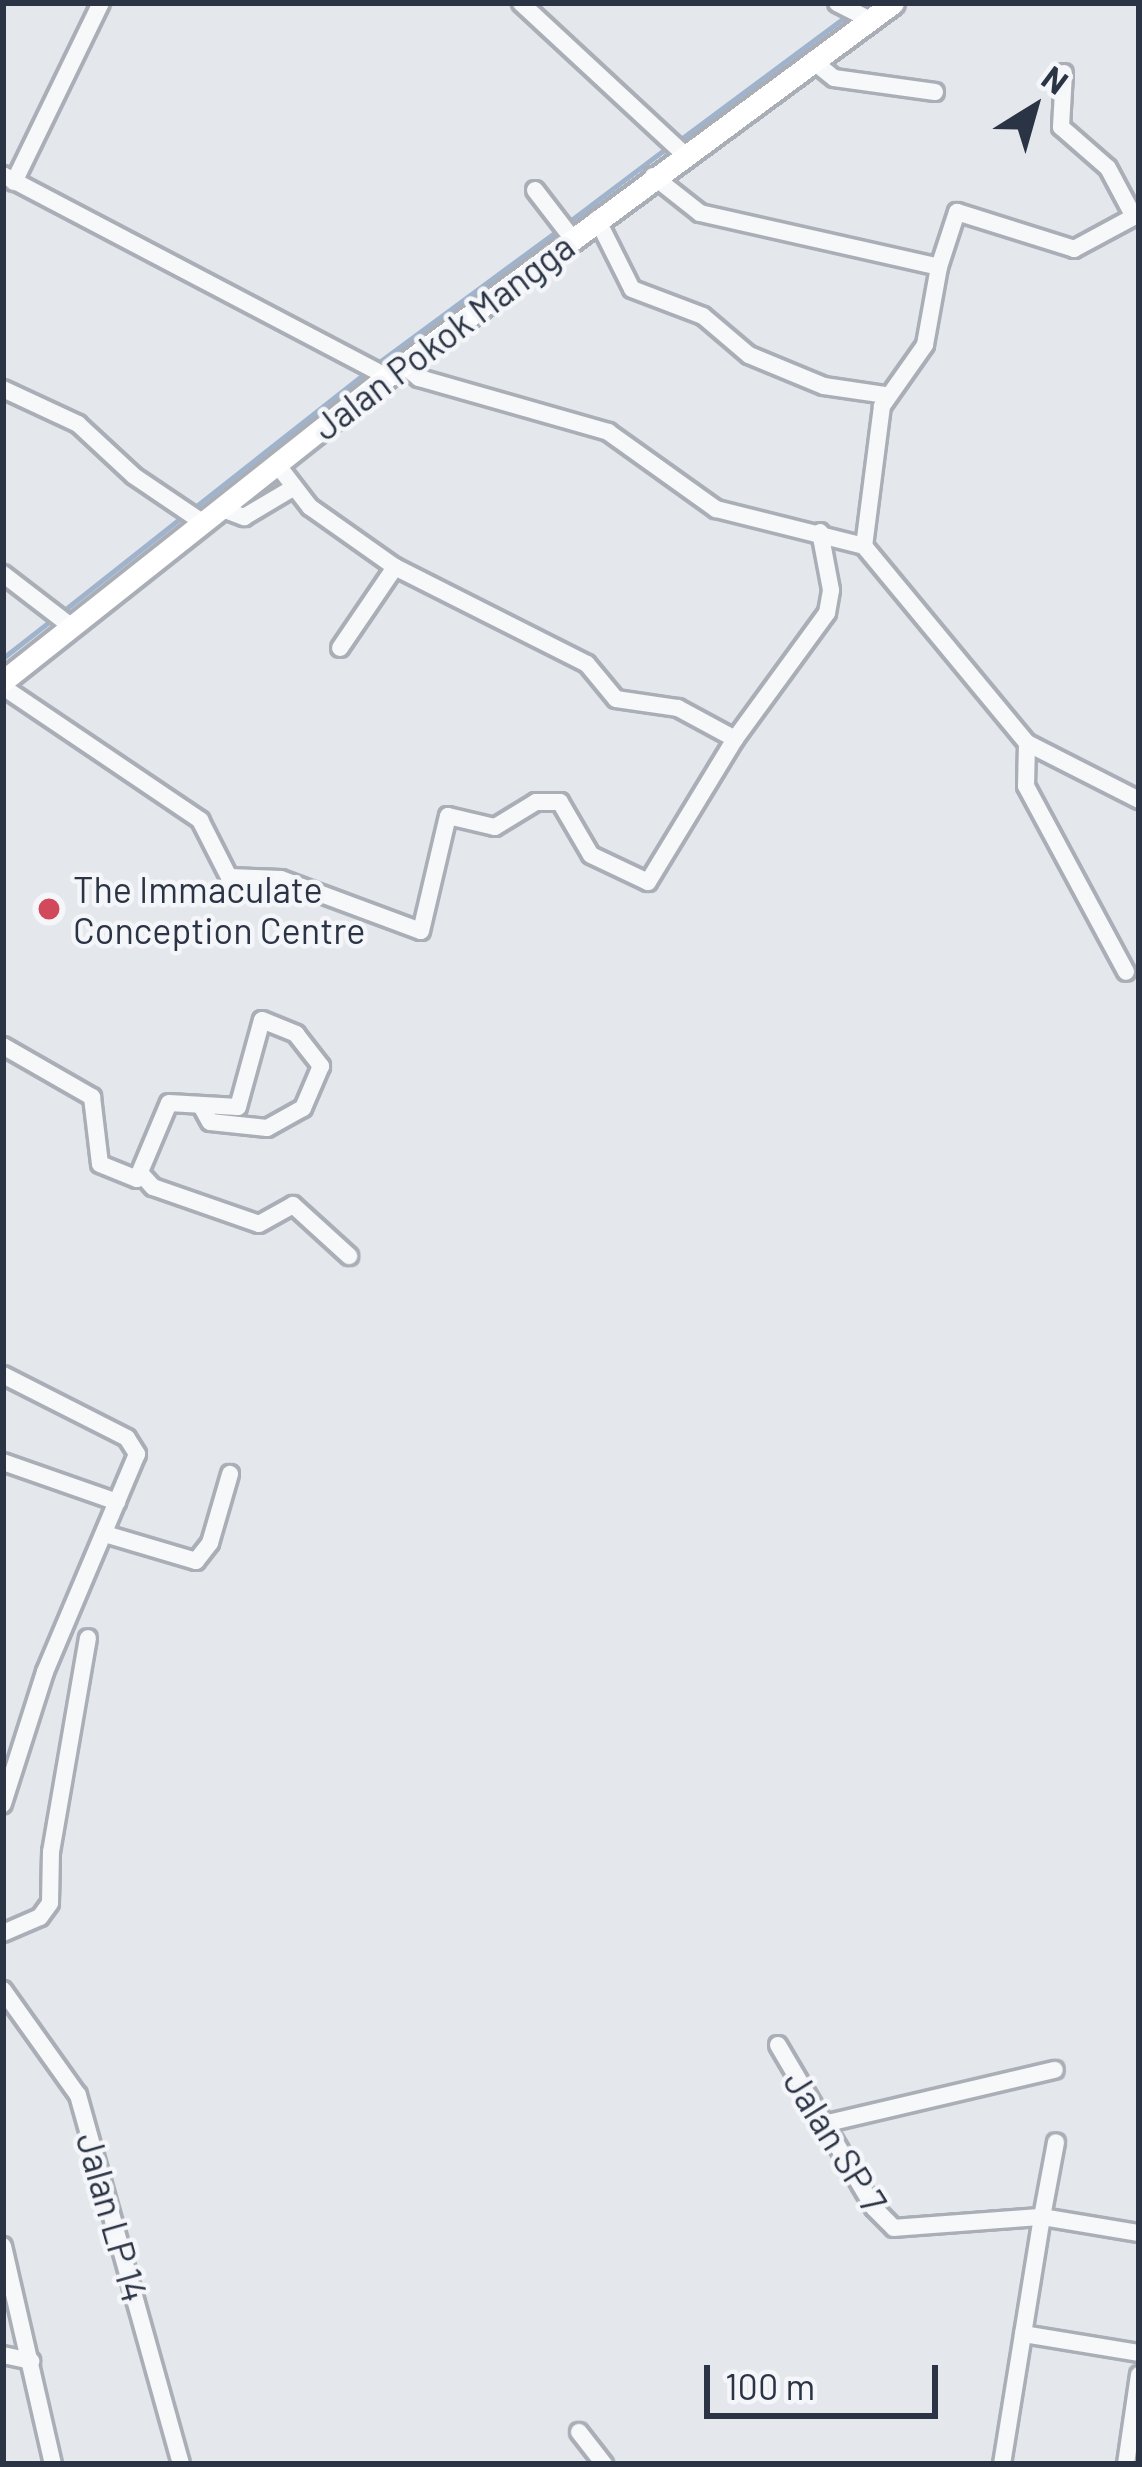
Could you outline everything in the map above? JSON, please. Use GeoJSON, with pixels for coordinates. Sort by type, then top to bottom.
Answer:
{"type":"FeatureCollection","features":[{"type":"Feature","properties":{"kind":"main road","name":"Jalan Pokok Mangga"},"geometry":{"type":"LineString","coordinates":[[3,684],[64,618],[276,463],[566,230],[596,219],[653,176],[677,146],[813,61],[893,3]]}},
{"type":"Feature","properties":{"kind":"street"},"geometry":{"type":"LineString","coordinates":[[101,3],[9,178],[357,362],[608,432],[716,509],[864,546],[1027,743],[1139,800]]}},
{"type":"Feature","properties":{"kind":"street"},"geometry":{"type":"LineString","coordinates":[[521,3],[677,146]]}},
{"type":"Feature","properties":{"kind":"street"},"geometry":{"type":"LineString","coordinates":[[841,5],[867,18]]}},
{"type":"Feature","properties":{"kind":"street"},"geometry":{"type":"LineString","coordinates":[[813,61],[834,78],[935,92]]}},
{"type":"Feature","properties":{"kind":"street"},"geometry":{"type":"LineString","coordinates":[[864,546],[886,395],[925,345],[939,267],[957,212],[1074,248],[1137,216],[1108,168],[1061,127],[1064,74]]}},
{"type":"Feature","properties":{"kind":"street"},"geometry":{"type":"LineString","coordinates":[[653,176],[700,214],[939,267]]}},
{"type":"Feature","properties":{"kind":"street"},"geometry":{"type":"LineString","coordinates":[[536,190],[566,230]]}},
{"type":"Feature","properties":{"kind":"street"},"geometry":{"type":"LineString","coordinates":[[596,219],[632,289],[703,316],[749,355],[824,386],[886,395]]}},
{"type":"Feature","properties":{"kind":"street"},"geometry":{"type":"LineString","coordinates":[[3,389],[78,424],[202,514],[244,517],[293,488]]}},
{"type":"Feature","properties":{"kind":"street"},"geometry":{"type":"LineString","coordinates":[[276,463],[293,488],[395,567],[587,664],[616,699],[678,708],[735,739]]}},
{"type":"Feature","properties":{"kind":"street"},"geometry":{"type":"LineString","coordinates":[[3,684],[200,820],[229,877],[281,879],[422,931],[448,817],[495,827],[536,802],[560,802],[591,855],[648,882],[735,739],[827,613],[820,532]]}},
{"type":"Feature","properties":{"kind":"street"},"geometry":{"type":"LineString","coordinates":[[340,648],[395,567]]}},
{"type":"Feature","properties":{"kind":"street"},"geometry":{"type":"LineString","coordinates":[[3,574],[64,618]]}},
{"type":"Feature","properties":{"kind":"street"},"geometry":{"type":"LineString","coordinates":[[1027,743],[1026,786],[1126,971]]}},
{"type":"Feature","properties":{"kind":"street"},"geometry":{"type":"LineString","coordinates":[[143,1176],[169,1103],[238,1107],[262,1020],[296,1034],[321,1066],[303,1108],[267,1129],[210,1123],[201,1106]]}},
{"type":"Feature","properties":{"kind":"street"},"geometry":{"type":"LineString","coordinates":[[3,1046],[92,1097],[100,1164],[124,1178],[143,1176]]}},
{"type":"Feature","properties":{"kind":"street"},"geometry":{"type":"LineString","coordinates":[[143,1176],[153,1187],[259,1224],[293,1204],[349,1256]]}},
{"type":"Feature","properties":{"kind":"street"},"geometry":{"type":"LineString","coordinates":[[3,1376],[128,1438],[137,1454],[45,1672],[3,1804]]}},
{"type":"Feature","properties":{"kind":"street"},"geometry":{"type":"LineString","coordinates":[[3,1462],[117,1502]]}},
{"type":"Feature","properties":{"kind":"street"},"geometry":{"type":"LineString","coordinates":[[105,1534],[196,1561],[210,1543],[230,1474]]}},
{"type":"Feature","properties":{"kind":"street"},"geometry":{"type":"LineString","coordinates":[[3,1933],[40,1918],[50,1903],[51,1852],[88,1638]]}},
{"type":"Feature","properties":{"kind":"street","name":"Jalan LP 14"},"geometry":{"type":"LineString","coordinates":[[3,1990],[78,2095],[119,2222],[181,2464]]}},
{"type":"Feature","properties":{"kind":"street","name":"Jalan SP 7"},"geometry":{"type":"LineString","coordinates":[[778,2045],[874,2209],[894,2228],[1042,2217]]}},
{"type":"Feature","properties":{"kind":"street"},"geometry":{"type":"LineString","coordinates":[[824,2124],[1055,2070]]}},
{"type":"Feature","properties":{"kind":"street"},"geometry":{"type":"LineString","coordinates":[[1002,2464],[1056,2142]]}},
{"type":"Feature","properties":{"kind":"street"},"geometry":{"type":"LineString","coordinates":[[1042,2217],[1139,2233]]}},
{"type":"Feature","properties":{"kind":"street"},"geometry":{"type":"LineString","coordinates":[[4,2249],[9,2295],[31,2361],[53,2464]]}},
{"type":"Feature","properties":{"kind":"street"},"geometry":{"type":"LineString","coordinates":[[1023,2335],[1139,2353]]}},
{"type":"Feature","properties":{"kind":"street"},"geometry":{"type":"LineString","coordinates":[[3,2355],[31,2361]]}},
{"type":"Feature","properties":{"kind":"street"},"geometry":{"type":"LineString","coordinates":[[1126,2464],[1139,2375]]}},
{"type":"Feature","properties":{"kind":"street"},"geometry":{"type":"LineString","coordinates":[[579,2432],[604,2464]]}},
{"type":"Feature","properties":{"kind":"waterway"},"geometry":{"type":"LineString","coordinates":[[677,142],[851,13]]}},
{"type":"Feature","properties":{"kind":"waterway"},"geometry":{"type":"LineString","coordinates":[[566,224],[667,148]]}},
{"type":"Feature","properties":{"kind":"waterway"},"geometry":{"type":"LineString","coordinates":[[378,363],[557,231]]}},
{"type":"Feature","properties":{"kind":"waterway"},"geometry":{"type":"LineString","coordinates":[[194,508],[364,374]]}},
{"type":"Feature","properties":{"kind":"waterway"},"geometry":{"type":"LineString","coordinates":[[62,612],[185,515]]}},
{"type":"Feature","properties":{"kind":"waterway"},"geometry":{"type":"LineString","coordinates":[[3,658],[53,619]]}},
{"type":"Feature","properties":{"kind":"place","name":"The Immaculate Conception Centre"},"geometry":{"type":"Point","coordinates":[49,909]}}]}
